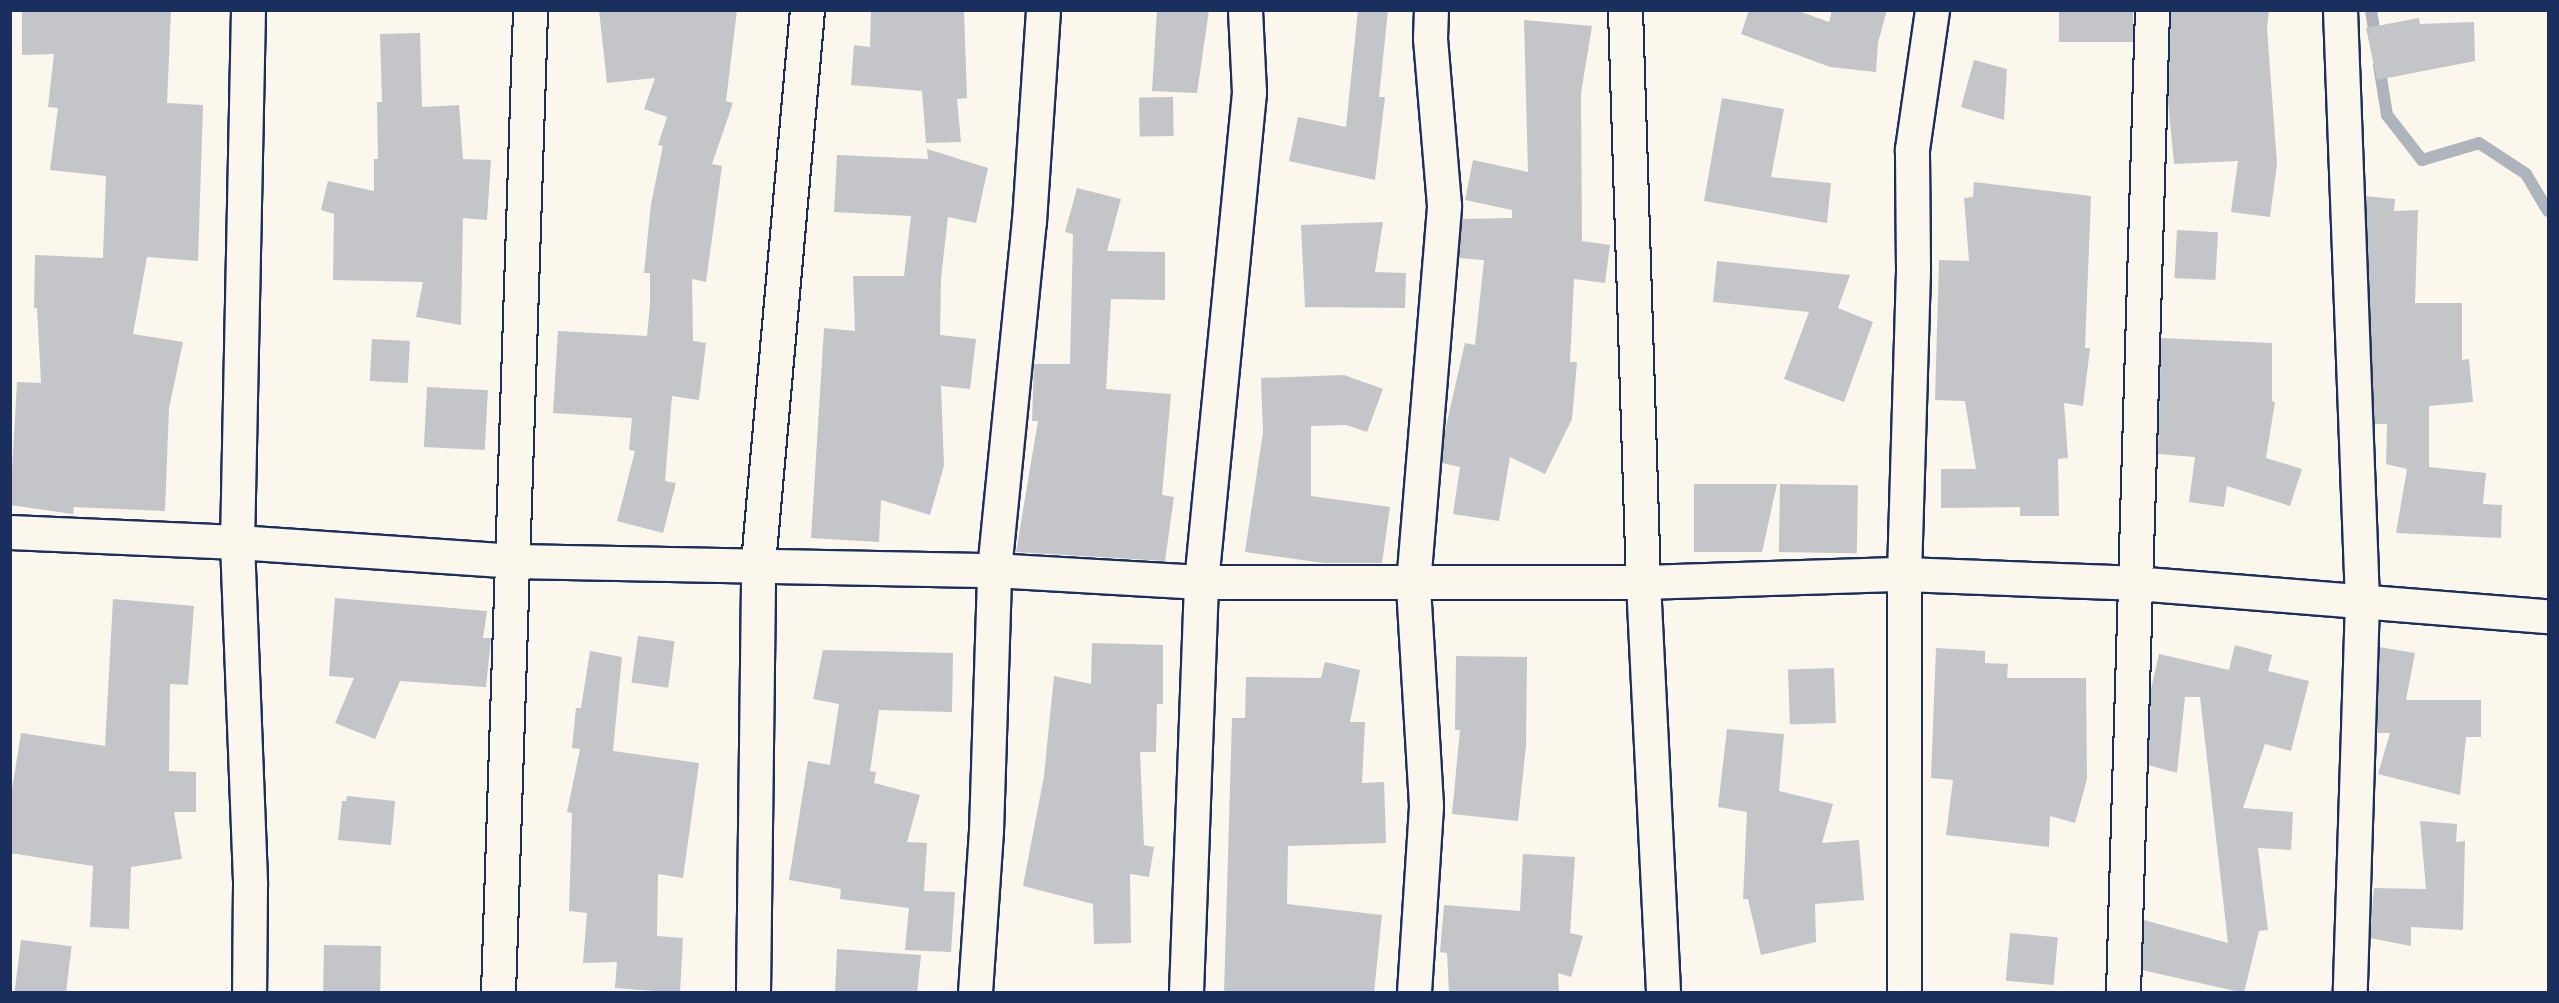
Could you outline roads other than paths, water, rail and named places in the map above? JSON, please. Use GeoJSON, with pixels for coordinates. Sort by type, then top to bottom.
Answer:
{"type":"FeatureCollection","features":[{"type":"Feature","properties":{"kind":"street"},"geometry":{"type":"LineString","coordinates":[[248,10],[237,542],[250,885],[249,993]]}},
{"type":"Feature","properties":{"kind":"street"},"geometry":{"type":"LineString","coordinates":[[498,993],[530,10]]}},
{"type":"Feature","properties":{"kind":"street"},"geometry":{"type":"LineString","coordinates":[[753,993],[758,563],[807,10]]}},
{"type":"Feature","properties":{"kind":"street"},"geometry":{"type":"LineString","coordinates":[[975,993],[986,831],[994,570],[1029,221],[1043,10]]}},
{"type":"Feature","properties":{"kind":"street"},"geometry":{"type":"LineString","coordinates":[[1186,993],[1201,582],[1248,92],[1245,10]]}},
{"type":"Feature","properties":{"kind":"street"},"geometry":{"type":"LineString","coordinates":[[1414,993],[1426,805],[1413,584],[1444,205],[1430,38],[1431,10]]}},
{"type":"Feature","properties":{"kind":"street"},"geometry":{"type":"LineString","coordinates":[[1625,10],[1642,582],[1663,993]]}},
{"type":"Feature","properties":{"kind":"street"},"geometry":{"type":"LineString","coordinates":[[1904,993],[1904,574],[1913,268],[1912,149],[1932,10]]}},
{"type":"Feature","properties":{"kind":"street"},"geometry":{"type":"LineString","coordinates":[[2123,993],[2152,10]]}},
{"type":"Feature","properties":{"kind":"street"},"geometry":{"type":"LineString","coordinates":[[2340,10],[2362,601],[2350,993]]}},
{"type":"Feature","properties":{"kind":"street"},"geometry":{"type":"LineString","coordinates":[[10,531],[237,542],[513,561],[758,563],[994,570],[1201,582],[1413,584],[1642,582],[1904,574],[2134,583],[2548,616]]}},
{"type":"Feature","properties":{"kind":"waterway"},"geometry":{"type":"LineString","coordinates":[[2371,10],[2376,42]]}},
{"type":"Feature","properties":{"kind":"waterway"},"geometry":{"type":"LineString","coordinates":[[2379,65],[2387,115],[2422,160],[2479,143],[2526,174],[2548,211]]}}]}
